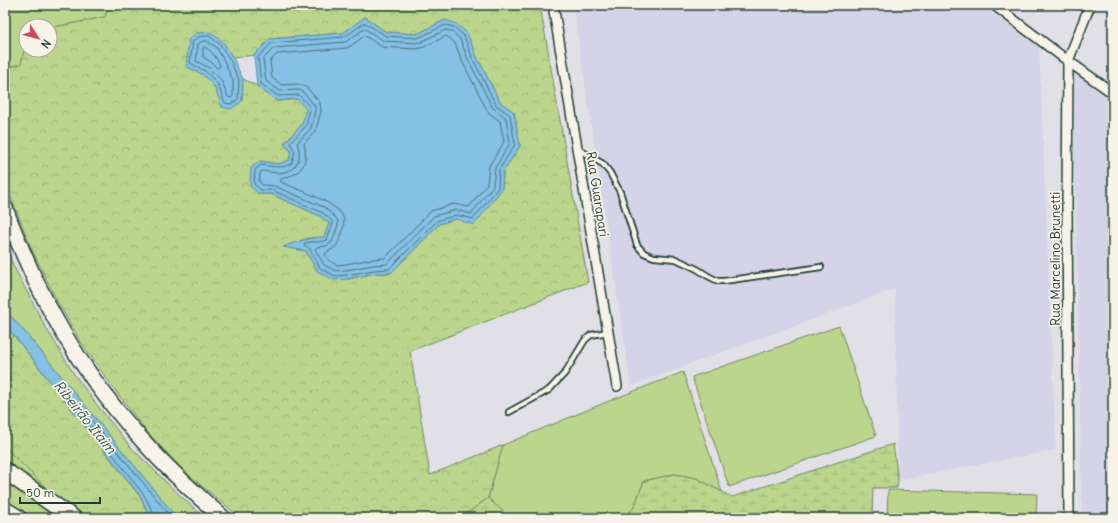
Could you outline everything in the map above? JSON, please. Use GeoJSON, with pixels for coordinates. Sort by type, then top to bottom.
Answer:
{"type":"FeatureCollection","features":[{"type":"Feature","properties":{"kind":"highway"},"geometry":{"type":"LineString","coordinates":[[5,208],[33,276],[69,343],[89,372],[131,428],[152,452],[223,518]]}},
{"type":"Feature","properties":{"kind":"highway"},"geometry":{"type":"LineString","coordinates":[[5,471],[73,518]]}},
{"type":"Feature","properties":{"kind":"highway"},"geometry":{"type":"LineString","coordinates":[[5,510],[18,518]]}},
{"type":"Feature","properties":{"kind":"street","name":"Rua Guarapari"},"geometry":{"type":"LineString","coordinates":[[553,5],[617,386]]}},
{"type":"Feature","properties":{"kind":"street"},"geometry":{"type":"LineString","coordinates":[[994,5],[1113,93]]}},
{"type":"Feature","properties":{"kind":"street","name":"Rua Marcelino Brunetti"},"geometry":{"type":"LineString","coordinates":[[1069,518],[1067,213],[1068,61],[1090,5]]}},
{"type":"Feature","properties":{"kind":"lane"},"geometry":{"type":"LineString","coordinates":[[577,148],[603,164],[610,173],[620,192],[637,245],[644,253],[654,257],[676,259],[697,268],[718,281],[821,267]]}},
{"type":"Feature","properties":{"kind":"lane"},"geometry":{"type":"LineString","coordinates":[[509,412],[549,390],[565,373],[585,340],[591,335],[608,332]]}},
{"type":"Feature","properties":{"kind":"shaded area"},"geometry":{"type":"Polygon","coordinates":[[[573,5],[982,5],[1039,47],[1056,450],[898,480],[895,289],[631,386],[573,5]]]}},
{"type":"Feature","properties":{"kind":"shaded area"},"geometry":{"type":"Polygon","coordinates":[[[1073,71],[1113,101],[1113,518],[1082,518],[1073,71]]]}},
{"type":"Feature","properties":{"kind":"green space"},"geometry":{"type":"Polygon","coordinates":[[[5,5],[109,5],[105,17],[58,26],[58,18],[18,18],[18,58],[22,58],[21,64],[5,68],[5,5]]]}},
{"type":"Feature","properties":{"kind":"green space"},"geometry":{"type":"Polygon","coordinates":[[[109,5],[540,5],[588,282],[410,351],[430,475],[503,445],[488,498],[461,518],[241,518],[186,473],[147,432],[84,347],[58,303],[31,248],[9,192],[5,175],[5,68],[21,64],[22,58],[58,58],[58,26],[105,17],[109,5]],[[365,17],[343,33],[270,39],[254,55],[233,58],[223,42],[202,74],[214,86],[223,107],[242,101],[243,79],[257,86],[277,101],[297,99],[307,109],[302,124],[284,143],[291,151],[289,161],[278,164],[260,161],[259,194],[271,194],[320,216],[329,223],[324,237],[309,238],[284,247],[306,251],[317,271],[348,279],[375,273],[391,273],[439,224],[456,219],[502,189],[503,172],[520,146],[514,112],[500,102],[476,55],[467,33],[445,20],[417,34],[386,32],[365,17]]]}},
{"type":"Feature","properties":{"kind":"green space"},"geometry":{"type":"Polygon","coordinates":[[[5,245],[14,267],[45,326],[74,374],[130,446],[205,518],[177,518],[25,332],[5,310],[5,245]]]}},
{"type":"Feature","properties":{"kind":"green space"},"geometry":{"type":"Polygon","coordinates":[[[5,324],[141,498],[148,514],[152,518],[87,518],[56,498],[7,449],[5,446],[5,324]]]}},
{"type":"Feature","properties":{"kind":"green space"},"geometry":{"type":"Polygon","coordinates":[[[839,326],[876,436],[729,487],[692,377],[839,326]]]}},
{"type":"Feature","properties":{"kind":"green space"},"geometry":{"type":"Polygon","coordinates":[[[683,372],[722,492],[696,478],[675,474],[644,481],[634,507],[625,518],[510,518],[488,498],[503,445],[683,372]]]}},
{"type":"Feature","properties":{"kind":"green space"},"geometry":{"type":"Polygon","coordinates":[[[893,444],[898,480],[897,488],[873,488],[872,518],[625,518],[634,507],[644,481],[674,474],[696,478],[732,497],[893,444]]]}},
{"type":"Feature","properties":{"kind":"green space"},"geometry":{"type":"Polygon","coordinates":[[[5,446],[56,498],[87,518],[5,518],[5,446]]]}},
{"type":"Feature","properties":{"kind":"green space"},"geometry":{"type":"Polygon","coordinates":[[[888,490],[1037,494],[1036,518],[887,518],[888,490]]]}},
{"type":"Feature","properties":{"kind":"green space"},"geometry":{"type":"Polygon","coordinates":[[[488,498],[510,518],[461,518],[488,498]]]}},
{"type":"Feature","properties":{"kind":"water"},"geometry":{"type":"Polygon","coordinates":[[[365,17],[386,32],[417,34],[445,20],[455,23],[467,33],[476,55],[500,102],[514,112],[520,146],[503,172],[502,189],[474,225],[456,219],[439,224],[391,273],[375,273],[348,279],[334,280],[317,271],[306,251],[283,247],[303,240],[324,237],[329,223],[320,216],[271,194],[259,194],[250,186],[251,168],[260,161],[278,164],[289,160],[291,151],[284,144],[302,124],[306,109],[297,99],[277,101],[257,86],[254,55],[270,39],[343,33],[365,17]]]}},
{"type":"Feature","properties":{"kind":"water"},"geometry":{"type":"Polygon","coordinates":[[[210,32],[223,42],[243,79],[242,101],[231,109],[222,107],[214,86],[202,74],[186,67],[189,39],[197,33],[210,32]]]}},
{"type":"Feature","properties":{"kind":"water","name":"Ribeirão Itaim"},"geometry":{"type":"Polygon","coordinates":[[[5,310],[25,332],[177,518],[152,518],[148,514],[141,497],[5,324],[5,310]]]}}]}
